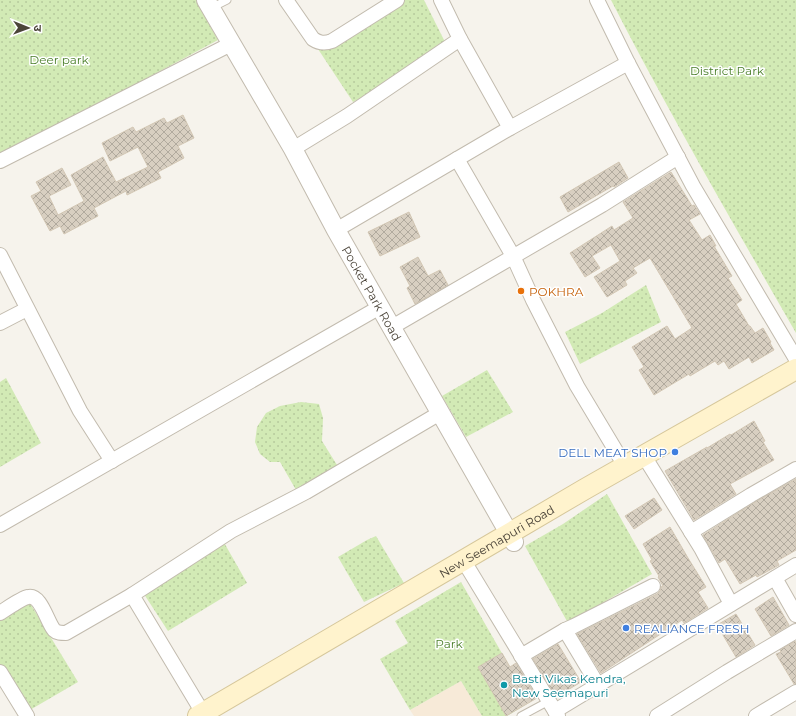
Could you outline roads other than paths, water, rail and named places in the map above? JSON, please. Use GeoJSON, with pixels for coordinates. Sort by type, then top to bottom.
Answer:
{"type":"FeatureCollection","features":[{"type":"Feature","properties":{"kind":"main road","name":"New Seemapuri Road"},"geometry":{"type":"LineString","coordinates":[[205,715],[512,538],[576,504],[646,459],[796,369]]}},
{"type":"Feature","properties":{"kind":"main road","name":"New Seemapuri Road"},"geometry":{"type":"LineString","coordinates":[[205,715],[468,568],[625,466],[646,459],[796,380]]}},
{"type":"Feature","properties":{"kind":"street"},"geometry":{"type":"LineString","coordinates":[[286,0],[313,39],[318,42],[325,43],[332,41],[397,0]]}},
{"type":"Feature","properties":{"kind":"street"},"geometry":{"type":"LineString","coordinates":[[441,0],[460,39],[510,128]]}},
{"type":"Feature","properties":{"kind":"street"},"geometry":{"type":"LineString","coordinates":[[597,0],[628,63],[693,186],[796,359]]}},
{"type":"Feature","properties":{"kind":"street","name":"Pocket Park Road"},"geometry":{"type":"LineString","coordinates":[[208,4],[293,149],[336,230],[512,538]]}},
{"type":"Feature","properties":{"kind":"street"},"geometry":{"type":"LineString","coordinates":[[293,149],[347,116],[460,39]]}},
{"type":"Feature","properties":{"kind":"street"},"geometry":{"type":"LineString","coordinates":[[0,161],[231,44]]}},
{"type":"Feature","properties":{"kind":"street"},"geometry":{"type":"LineString","coordinates":[[336,230],[510,128],[628,63]]}},
{"type":"Feature","properties":{"kind":"street"},"geometry":{"type":"LineString","coordinates":[[392,327],[602,205],[678,157]]}},
{"type":"Feature","properties":{"kind":"street"},"geometry":{"type":"LineString","coordinates":[[457,159],[513,256],[533,300],[577,386],[625,466]]}},
{"type":"Feature","properties":{"kind":"street"},"geometry":{"type":"LineString","coordinates":[[0,255],[80,412],[112,461]]}},
{"type":"Feature","properties":{"kind":"street"},"geometry":{"type":"LineString","coordinates":[[0,526],[380,307]]}},
{"type":"Feature","properties":{"kind":"street"},"geometry":{"type":"LineString","coordinates":[[0,323],[28,309]]}},
{"type":"Feature","properties":{"kind":"street"},"geometry":{"type":"LineString","coordinates":[[0,613],[27,597],[33,597],[38,601],[54,630],[60,633],[66,633],[132,595],[232,531],[306,492],[440,413]]}},
{"type":"Feature","properties":{"kind":"street"},"geometry":{"type":"LineString","coordinates":[[646,459],[701,548],[731,604]]}},
{"type":"Feature","properties":{"kind":"street"},"geometry":{"type":"LineString","coordinates":[[691,532],[796,469]]}},
{"type":"Feature","properties":{"kind":"street"},"geometry":{"type":"LineString","coordinates":[[468,568],[554,709],[598,685],[796,565]]}},
{"type":"Feature","properties":{"kind":"street"},"geometry":{"type":"LineString","coordinates":[[775,578],[796,614]]}},
{"type":"Feature","properties":{"kind":"street"},"geometry":{"type":"LineString","coordinates":[[521,656],[565,630],[653,586]]}},
{"type":"Feature","properties":{"kind":"street"},"geometry":{"type":"LineString","coordinates":[[132,595],[205,715]]}},
{"type":"Feature","properties":{"kind":"street"},"geometry":{"type":"LineString","coordinates":[[565,630],[598,685]]}},
{"type":"Feature","properties":{"kind":"street"},"geometry":{"type":"LineString","coordinates":[[657,716],[796,631]]}},
{"type":"Feature","properties":{"kind":"street"},"geometry":{"type":"LineString","coordinates":[[0,672],[27,716]]}},
{"type":"Feature","properties":{"kind":"street"},"geometry":{"type":"LineString","coordinates":[[756,716],[796,692]]}},
{"type":"Feature","properties":{"kind":"lane"},"geometry":{"type":"LineString","coordinates":[[208,4],[227,0]]}},
{"type":"Feature","properties":{"kind":"lane"},"geometry":{"type":"LineString","coordinates":[[521,716],[554,709]]}},
{"type":"Feature","properties":{"kind":"place","name":"POKHRA"},"geometry":{"type":"Point","coordinates":[521,291]}},
{"type":"Feature","properties":{"kind":"place","name":"DELL MEAT SHOP"},"geometry":{"type":"Point","coordinates":[675,452]}},
{"type":"Feature","properties":{"kind":"place","name":"REALIANCE FRESH"},"geometry":{"type":"Point","coordinates":[626,628]}},
{"type":"Feature","properties":{"kind":"place","name":"Basti Vikas Kendra, New Seemapuri"},"geometry":{"type":"Point","coordinates":[504,685]}},
{"type":"Feature","properties":{"kind":"park label","name":"Deer park"},"geometry":{"type":"Point","coordinates":[59,59]}},
{"type":"Feature","properties":{"kind":"park label","name":"District Park"},"geometry":{"type":"Point","coordinates":[727,70]}},
{"type":"Feature","properties":{"kind":"park label","name":"Park"},"geometry":{"type":"Point","coordinates":[449,643]}}]}
